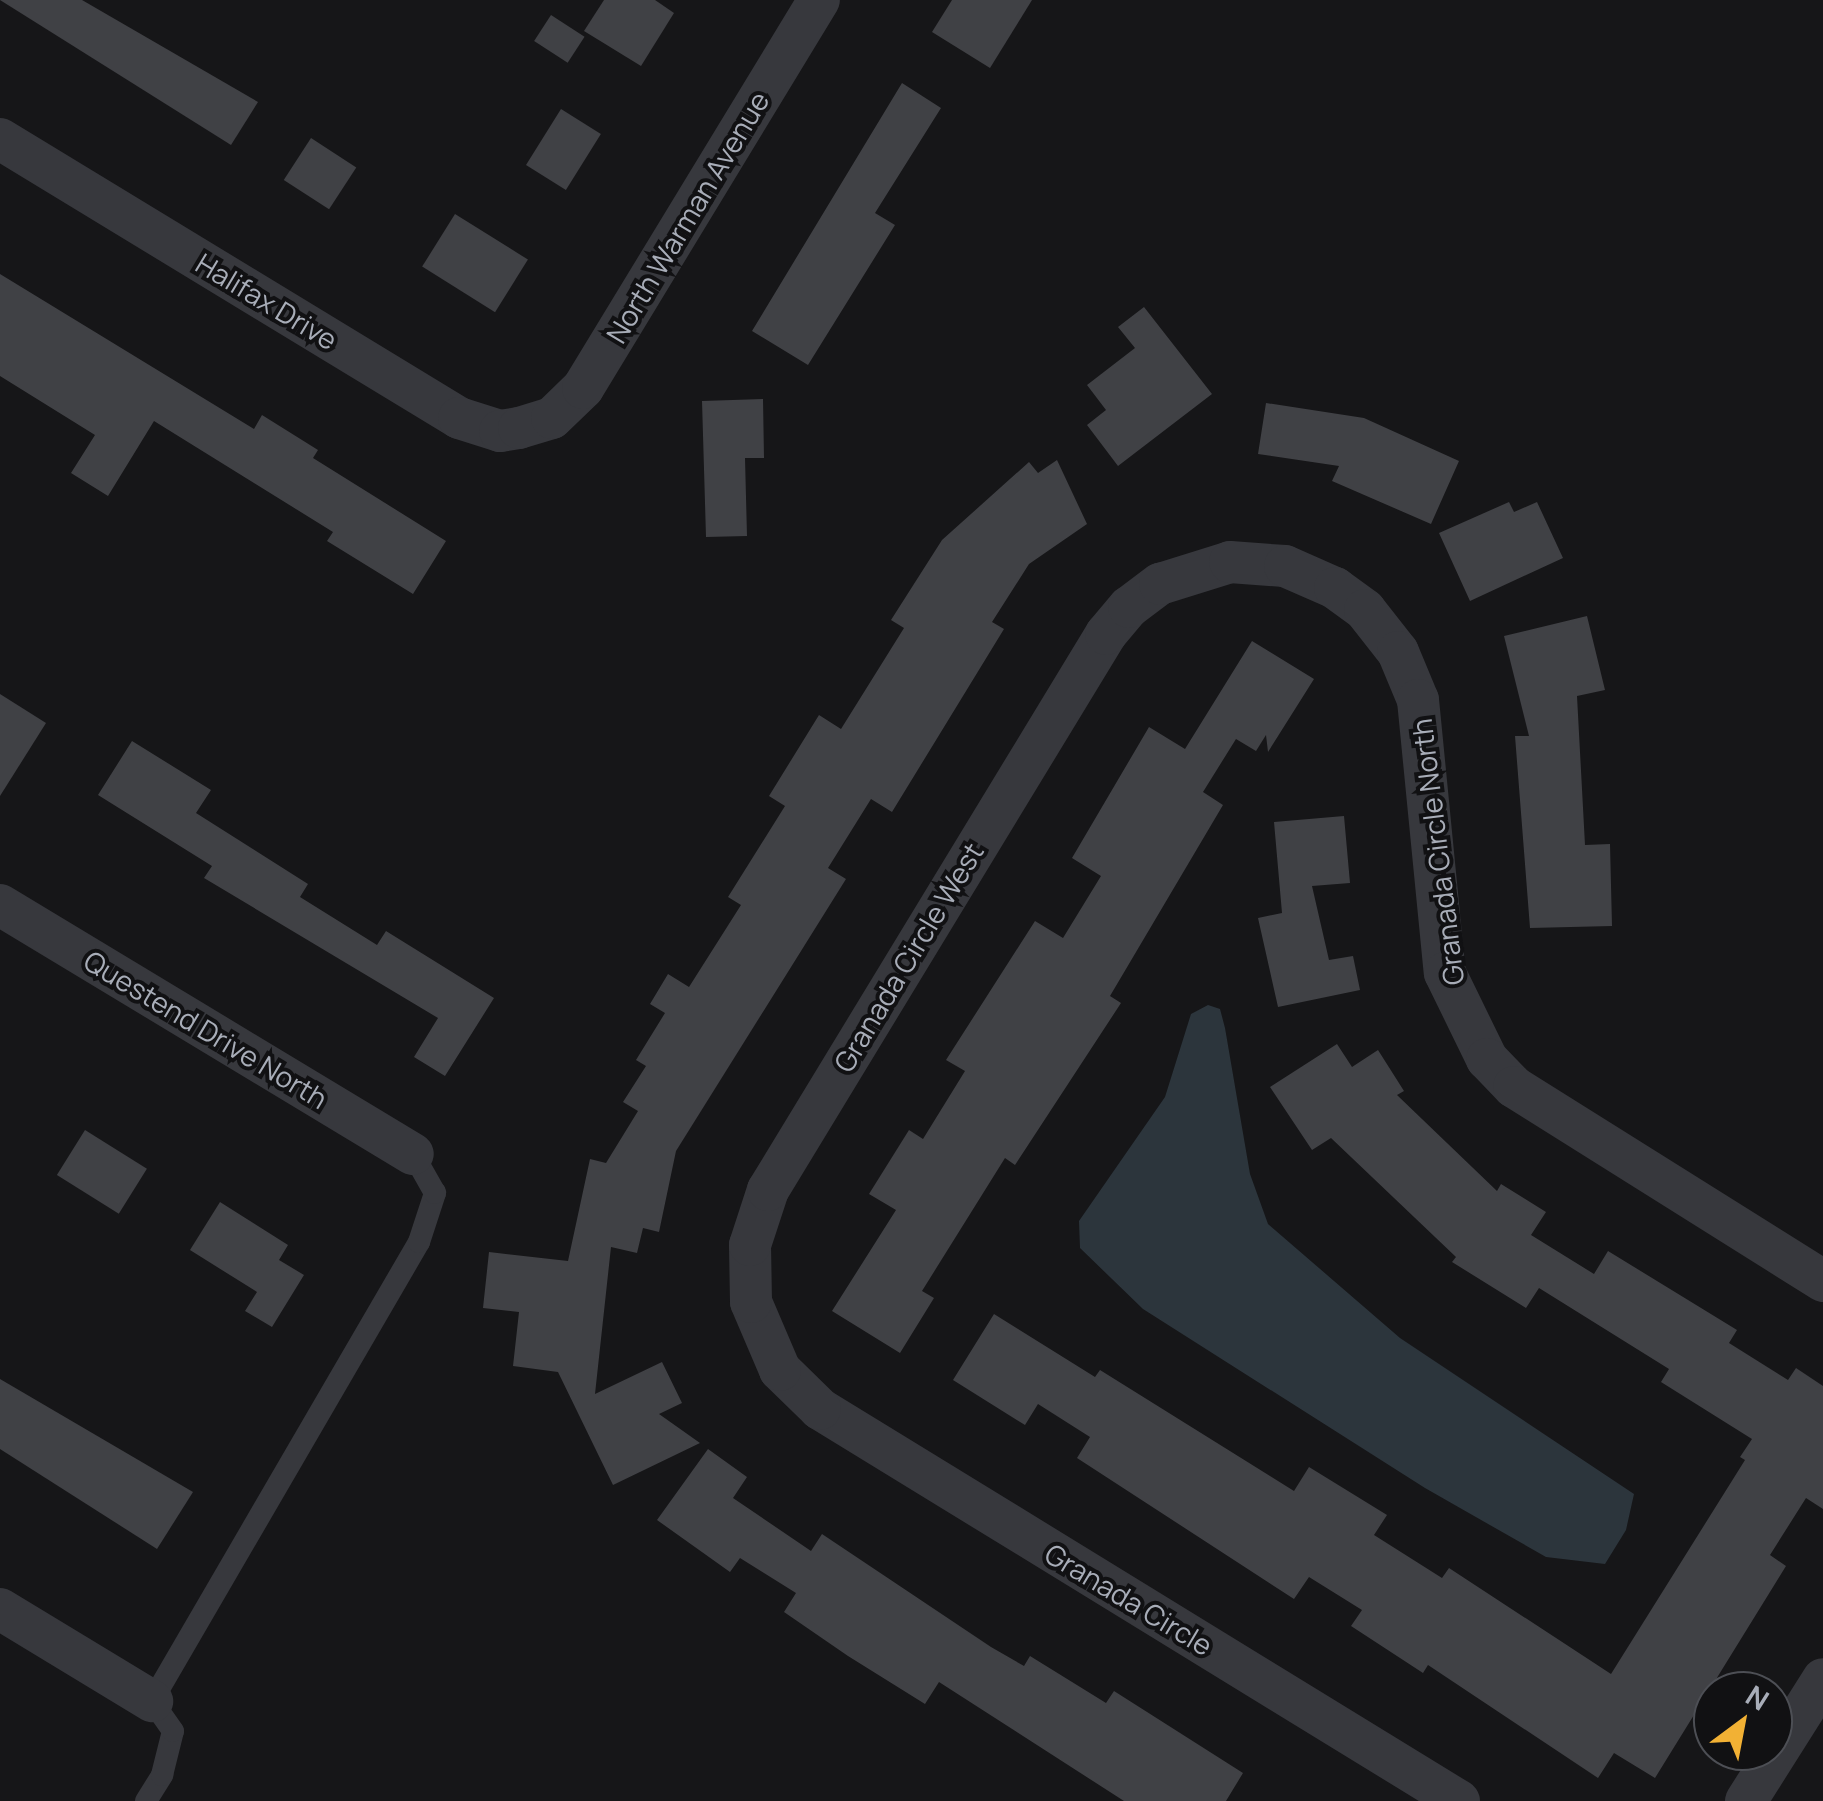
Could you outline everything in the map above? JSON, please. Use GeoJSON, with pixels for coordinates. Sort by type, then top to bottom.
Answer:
{"type":"FeatureCollection","features":[{"type":"Feature","properties":{"kind":"street","name":"North Warman Avenue"},"geometry":{"type":"LineString","coordinates":[[543,422],[582,388],[819,0]]}},
{"type":"Feature","properties":{"kind":"street","name":"Halifax Drive"},"geometry":{"type":"LineString","coordinates":[[0,139],[459,418],[500,430],[543,422]]}},
{"type":"Feature","properties":{"kind":"street","name":"Granada Circle North"},"geometry":{"type":"LineString","coordinates":[[1198,570],[1230,562],[1285,566],[1336,588],[1364,610],[1398,652],[1424,724],[1445,973],[1457,1009],[1499,1074],[1823,1281]]}},
{"type":"Feature","properties":{"kind":"street","name":"Granada Circle West"},"geometry":{"type":"LineString","coordinates":[[801,1393],[780,1370],[751,1302],[750,1245],[768,1190],[1106,634],[1160,584],[1198,570]]}},
{"type":"Feature","properties":{"kind":"street","name":"Questend Drive North"},"geometry":{"type":"LineString","coordinates":[[0,904],[412,1154]]}},
{"type":"Feature","properties":{"kind":"street","name":"Granada Circle"},"geometry":{"type":"LineString","coordinates":[[801,1393],[1459,1801]]}},
{"type":"Feature","properties":{"kind":"street"},"geometry":{"type":"LineString","coordinates":[[0,1609],[152,1701]]}},
{"type":"Feature","properties":{"kind":"street"},"geometry":{"type":"LineString","coordinates":[[1746,1801],[1823,1678]]}},
{"type":"Feature","properties":{"kind":"lane"},"geometry":{"type":"LineString","coordinates":[[146,1801],[162,1776],[173,1731],[152,1701],[419,1242],[434,1193],[412,1154]]}},
{"type":"Feature","properties":{"kind":"shaded area"},"geometry":{"type":"Polygon","coordinates":[[[1208,1005],[1220,1009],[1250,1174],[1268,1224],[1400,1338],[1634,1494],[1626,1530],[1605,1564],[1546,1557],[1425,1488],[1143,1309],[1080,1248],[1079,1221],[1165,1097],[1191,1014],[1208,1005]]]}},
{"type":"Feature","properties":{"kind":"building"},"geometry":{"type":"Polygon","coordinates":[[[0,0],[82,0],[258,102],[231,145],[0,0]]]}},
{"type":"Feature","properties":{"kind":"building"},"geometry":{"type":"Polygon","coordinates":[[[604,0],[655,0],[674,13],[641,66],[584,31],[604,0]]]}},
{"type":"Feature","properties":{"kind":"building"},"geometry":{"type":"Polygon","coordinates":[[[952,0],[1032,0],[990,68],[932,32],[952,0]]]}},
{"type":"Feature","properties":{"kind":"building"},"geometry":{"type":"Polygon","coordinates":[[[551,15],[585,37],[568,63],[534,41],[551,15]]]}},
{"type":"Feature","properties":{"kind":"building"},"geometry":{"type":"Polygon","coordinates":[[[902,83],[941,108],[875,213],[895,225],[808,365],[752,331],[902,83]]]}},
{"type":"Feature","properties":{"kind":"building"},"geometry":{"type":"Polygon","coordinates":[[[561,109],[601,134],[566,190],[526,165],[561,109]]]}},
{"type":"Feature","properties":{"kind":"building"},"geometry":{"type":"Polygon","coordinates":[[[311,138],[356,167],[329,209],[284,180],[311,138]]]}},
{"type":"Feature","properties":{"kind":"building"},"geometry":{"type":"Polygon","coordinates":[[[455,214],[528,260],[495,312],[422,267],[455,214]]]}},
{"type":"Feature","properties":{"kind":"building"},"geometry":{"type":"Polygon","coordinates":[[[0,274],[254,429],[262,415],[318,450],[313,458],[446,541],[413,594],[327,541],[333,532],[154,421],[108,496],[71,473],[95,435],[0,376],[0,274]]]}},
{"type":"Feature","properties":{"kind":"building"},"geometry":{"type":"Polygon","coordinates":[[[1144,307],[1212,394],[1118,466],[1087,425],[1106,410],[1087,385],[1135,348],[1118,327],[1144,307]]]}},
{"type":"Feature","properties":{"kind":"building"},"geometry":{"type":"Polygon","coordinates":[[[763,399],[764,458],[745,458],[747,536],[706,537],[702,401],[763,399]]]}},
{"type":"Feature","properties":{"kind":"building"},"geometry":{"type":"Polygon","coordinates":[[[1266,403],[1364,418],[1459,461],[1431,524],[1332,481],[1339,466],[1258,454],[1266,403]]]}},
{"type":"Feature","properties":{"kind":"building"},"geometry":{"type":"Polygon","coordinates":[[[1057,460],[1087,524],[1029,564],[992,622],[1004,629],[892,812],[871,799],[828,868],[846,879],[676,1151],[659,1232],[643,1228],[637,1253],[611,1247],[595,1394],[662,1362],[682,1403],[659,1414],[700,1443],[613,1485],[558,1372],[513,1366],[519,1312],[483,1308],[489,1252],[568,1261],[590,1159],[606,1163],[638,1111],[623,1102],[646,1066],[636,1060],[665,1013],[650,1004],[668,974],[689,987],[741,905],[728,897],[785,806],[769,796],[819,715],[841,729],[904,628],[891,620],[942,540],[1029,462],[1038,473],[1057,460]]]}},
{"type":"Feature","properties":{"kind":"building"},"geometry":{"type":"Polygon","coordinates":[[[1509,502],[1514,512],[1537,502],[1563,558],[1470,601],[1439,533],[1509,502]]]}},
{"type":"Feature","properties":{"kind":"building"},"geometry":{"type":"Polygon","coordinates":[[[1587,616],[1605,690],[1577,696],[1585,845],[1610,844],[1612,926],[1530,928],[1515,736],[1529,736],[1504,636],[1587,616]]]}},
{"type":"Feature","properties":{"kind":"building"},"geometry":{"type":"Polygon","coordinates":[[[1252,641],[1314,679],[1268,752],[1266,735],[1256,751],[1236,739],[1203,792],[1223,805],[1110,996],[1121,1003],[1015,1165],[1005,1158],[922,1291],[934,1298],[900,1353],[832,1311],[896,1210],[869,1194],[909,1130],[923,1139],[965,1071],[946,1060],[1035,921],[1063,938],[1101,876],[1072,858],[1149,727],[1185,749],[1252,641]]]}},
{"type":"Feature","properties":{"kind":"building"},"geometry":{"type":"Polygon","coordinates":[[[0,694],[46,723],[0,796],[0,694]]]}},
{"type":"Feature","properties":{"kind":"building"},"geometry":{"type":"Polygon","coordinates":[[[132,741],[211,790],[196,813],[308,884],[300,897],[377,945],[386,931],[494,998],[445,1076],[414,1057],[438,1018],[204,878],[212,866],[98,795],[132,741]]]}},
{"type":"Feature","properties":{"kind":"building"},"geometry":{"type":"Polygon","coordinates":[[[1344,816],[1350,883],[1312,886],[1329,960],[1353,956],[1360,990],[1278,1007],[1258,918],[1282,913],[1274,822],[1344,816]]]}},
{"type":"Feature","properties":{"kind":"building"},"geometry":{"type":"Polygon","coordinates":[[[1337,1044],[1352,1067],[1378,1050],[1404,1091],[1397,1095],[1497,1191],[1501,1184],[1546,1212],[1531,1235],[1594,1274],[1608,1251],[1737,1330],[1729,1343],[1788,1380],[1796,1368],[1823,1386],[1823,1509],[1806,1498],[1770,1555],[1786,1566],[1721,1671],[1693,1671],[1693,1717],[1655,1778],[1614,1753],[1598,1778],[1428,1665],[1423,1673],[1351,1626],[1362,1610],[1309,1577],[1294,1599],[1077,1458],[1090,1437],[1038,1404],[1025,1425],[953,1380],[994,1314],[1095,1377],[1100,1370],[1294,1491],[1309,1467],[1387,1515],[1374,1535],[1442,1578],[1449,1568],[1611,1674],[1745,1460],[1740,1457],[1752,1439],[1661,1382],[1669,1369],[1539,1288],[1526,1308],[1452,1262],[1456,1257],[1331,1138],[1312,1150],[1270,1087],[1337,1044]]]}},
{"type":"Feature","properties":{"kind":"building"},"geometry":{"type":"Polygon","coordinates":[[[85,1130],[147,1169],[119,1214],[57,1175],[85,1130]]]}},
{"type":"Feature","properties":{"kind":"building"},"geometry":{"type":"Polygon","coordinates":[[[220,1202],[288,1245],[279,1260],[304,1275],[272,1327],[245,1311],[257,1292],[190,1250],[220,1202]]]}},
{"type":"Feature","properties":{"kind":"building"},"geometry":{"type":"Polygon","coordinates":[[[0,1379],[193,1492],[157,1549],[0,1449],[0,1379]]]}},
{"type":"Feature","properties":{"kind":"building"},"geometry":{"type":"Polygon","coordinates":[[[708,1449],[747,1477],[733,1498],[811,1551],[822,1534],[1024,1666],[1030,1656],[1106,1703],[1114,1691],[1243,1773],[1226,1801],[1124,1801],[939,1682],[925,1704],[848,1656],[784,1612],[796,1593],[740,1558],[730,1572],[657,1520],[708,1449]]]}}]}
